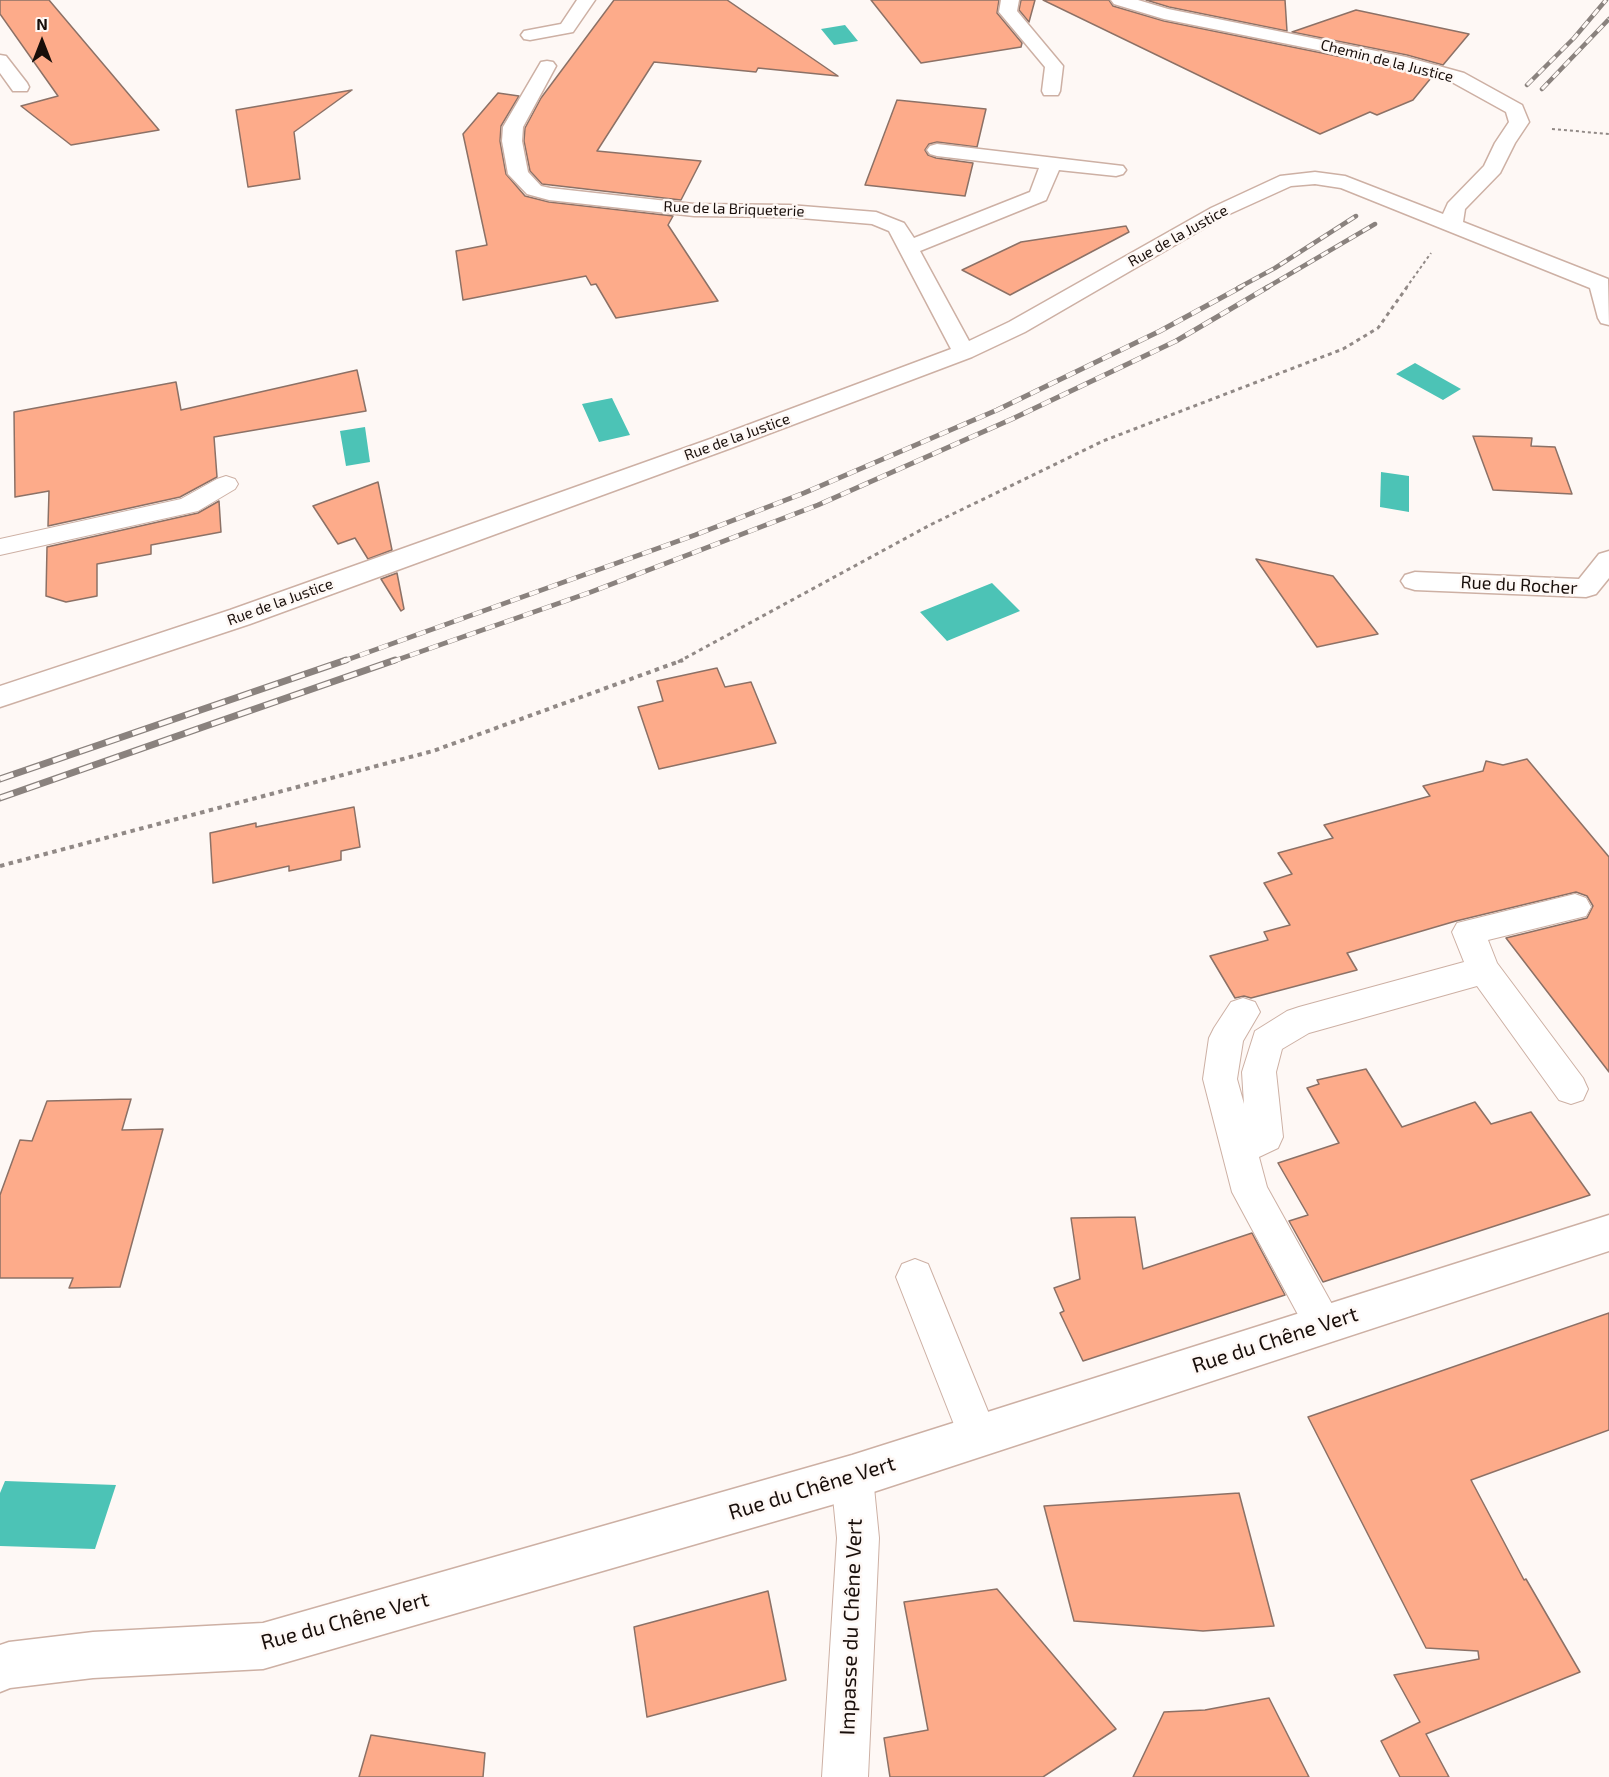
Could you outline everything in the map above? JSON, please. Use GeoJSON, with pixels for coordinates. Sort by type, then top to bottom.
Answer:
{"type":"FeatureCollection","features":[{"type":"Feature","properties":{"kind":"street"},"geometry":{"type":"LineString","coordinates":[[530,35],[567,28],[586,0]]}},
{"type":"Feature","properties":{"kind":"street"},"geometry":{"type":"LineString","coordinates":[[1010,0],[1008,12],[1054,66],[1052,91]]}},
{"type":"Feature","properties":{"kind":"street","name":"Chemin de la Justice"},"geometry":{"type":"LineString","coordinates":[[1119,0],[1164,14],[1355,51],[1438,71],[1476,85],[1495,96],[1515,110],[1519,122]]}},
{"type":"Feature","properties":{"kind":"street"},"geometry":{"type":"LineString","coordinates":[[0,60],[20,87]]}},
{"type":"Feature","properties":{"kind":"street","name":"Rue de la Briqueterie"},"geometry":{"type":"LineString","coordinates":[[547,66],[513,128],[512,141],[518,174],[534,190],[549,195],[694,210],[789,211],[876,218],[897,227],[964,352]]}},
{"type":"Feature","properties":{"kind":"street"},"geometry":{"type":"LineString","coordinates":[[1519,122],[1492,169],[1455,207],[1452,223],[1600,284],[1609,318]]}},
{"type":"Feature","properties":{"kind":"street"},"geometry":{"type":"LineString","coordinates":[[936,150],[1116,170]]}},
{"type":"Feature","properties":{"kind":"street"},"geometry":{"type":"LineString","coordinates":[[908,248],[1040,196],[1051,163]]}},
{"type":"Feature","properties":{"kind":"street","name":"Rue de la Justice"},"geometry":{"type":"LineString","coordinates":[[0,697],[240,617],[722,443],[964,352],[1017,327],[1218,212],[1287,180],[1316,178],[1345,182],[1452,223]]}},
{"type":"Feature","properties":{"kind":"street","name":"Rue du Rocher"},"geometry":{"type":"LineString","coordinates":[[1415,581],[1586,588],[1609,561]]}},
{"type":"Feature","properties":{"kind":"street","name":"Rue du Chêne Vert"},"geometry":{"type":"LineString","coordinates":[[0,1669],[9,1665],[93,1655],[263,1646],[852,1478],[1609,1233]]}},
{"type":"Feature","properties":{"kind":"lane"},"geometry":{"type":"LineString","coordinates":[[0,548],[189,505],[226,484]]}},
{"type":"Feature","properties":{"kind":"lane"},"geometry":{"type":"LineString","coordinates":[[1570,1089],[1484,970],[1468,932],[1575,907]]}},
{"type":"Feature","properties":{"kind":"lane"},"geometry":{"type":"LineString","coordinates":[[1239,1149],[1265,1137],[1259,1072],[1267,1041],[1299,1021],[1484,970]]}},
{"type":"Feature","properties":{"kind":"lane"},"geometry":{"type":"LineString","coordinates":[[1243,1012],[1226,1038],[1220,1078],[1250,1192],[1324,1324]]}},
{"type":"Feature","properties":{"kind":"lane"},"geometry":{"type":"LineString","coordinates":[[915,1276],[978,1436]]}},
{"type":"Feature","properties":{"kind":"lane","name":"Impasse du Chêne Vert"},"geometry":{"type":"LineString","coordinates":[[845,1777],[858,1538],[852,1478]]}},
{"type":"Feature","properties":{"kind":"path"},"geometry":{"type":"LineString","coordinates":[[1519,122],[1570,132],[1609,134]]}},
{"type":"Feature","properties":{"kind":"path"},"geometry":{"type":"LineString","coordinates":[[0,866],[433,751],[683,660],[930,525],[1102,441],[1343,349],[1378,328],[1452,223]]}},
{"type":"Feature","properties":{"kind":"water"},"geometry":{"type":"Polygon","coordinates":[[[845,25],[858,41],[834,45],[821,29],[845,25]]]}},
{"type":"Feature","properties":{"kind":"water"},"geometry":{"type":"Polygon","coordinates":[[[1415,363],[1461,389],[1443,400],[1396,374],[1415,363]]]}},
{"type":"Feature","properties":{"kind":"water"},"geometry":{"type":"Polygon","coordinates":[[[612,398],[630,435],[599,442],[582,404],[612,398]]]}},
{"type":"Feature","properties":{"kind":"water"},"geometry":{"type":"Polygon","coordinates":[[[365,427],[370,462],[346,466],[340,431],[365,427]]]}},
{"type":"Feature","properties":{"kind":"water"},"geometry":{"type":"Polygon","coordinates":[[[1381,472],[1409,476],[1409,512],[1380,507],[1381,472]]]}},
{"type":"Feature","properties":{"kind":"water"},"geometry":{"type":"Polygon","coordinates":[[[992,583],[1020,611],[947,641],[920,612],[992,583]]]}},
{"type":"Feature","properties":{"kind":"water"},"geometry":{"type":"Polygon","coordinates":[[[5,1481],[116,1485],[95,1549],[0,1546],[0,1493],[5,1481]]]}},
{"type":"Feature","properties":{"kind":"building"},"geometry":{"type":"Polygon","coordinates":[[[0,0],[49,0],[159,130],[71,145],[21,106],[58,96],[0,14],[0,0]]]}},
{"type":"Feature","properties":{"kind":"building"},"geometry":{"type":"Polygon","coordinates":[[[614,0],[727,0],[838,76],[758,68],[756,72],[654,62],[597,151],[701,161],[681,200],[542,184],[530,171],[524,141],[525,128],[541,98],[614,0]]]}},
{"type":"Feature","properties":{"kind":"building"},"geometry":{"type":"Polygon","coordinates":[[[871,0],[999,0],[997,13],[1022,43],[1021,47],[921,63],[871,0]]]}},
{"type":"Feature","properties":{"kind":"building"},"geometry":{"type":"Polygon","coordinates":[[[1021,0],[1035,0],[1029,22],[1019,10],[1021,0]]]}},
{"type":"Feature","properties":{"kind":"building"},"geometry":{"type":"Polygon","coordinates":[[[1043,0],[1109,0],[1113,6],[1164,21],[1396,68],[1431,78],[1413,100],[1377,115],[1370,112],[1320,134],[1043,0]]]}},
{"type":"Feature","properties":{"kind":"building"},"geometry":{"type":"Polygon","coordinates":[[[1146,0],[1285,0],[1287,31],[1169,7],[1146,0]]]}},
{"type":"Feature","properties":{"kind":"building"},"geometry":{"type":"Polygon","coordinates":[[[1356,10],[1469,34],[1443,65],[1407,55],[1292,32],[1356,10]]]}},
{"type":"Feature","properties":{"kind":"building"},"geometry":{"type":"Polygon","coordinates":[[[352,90],[294,132],[300,179],[248,187],[236,110],[352,90]]]}},
{"type":"Feature","properties":{"kind":"building"},"geometry":{"type":"Polygon","coordinates":[[[498,93],[519,96],[501,126],[500,141],[506,174],[525,196],[549,202],[673,216],[668,225],[718,301],[616,318],[596,284],[591,285],[586,276],[463,300],[456,251],[487,245],[463,134],[498,93]]]}},
{"type":"Feature","properties":{"kind":"building"},"geometry":{"type":"Polygon","coordinates":[[[897,100],[986,109],[977,147],[937,142],[929,144],[925,150],[928,155],[936,158],[973,163],[965,196],[865,185],[897,100]]]}},
{"type":"Feature","properties":{"kind":"building"},"geometry":{"type":"Polygon","coordinates":[[[1126,226],[1129,232],[1010,295],[962,270],[1021,242],[1126,226]]]}},
{"type":"Feature","properties":{"kind":"building"},"geometry":{"type":"Polygon","coordinates":[[[357,370],[366,411],[214,437],[217,477],[180,497],[48,526],[49,491],[15,497],[14,412],[176,382],[181,410],[357,370]]]}},
{"type":"Feature","properties":{"kind":"building"},"geometry":{"type":"Polygon","coordinates":[[[1473,436],[1532,438],[1531,446],[1555,447],[1572,494],[1493,490],[1473,436]]]}},
{"type":"Feature","properties":{"kind":"building"},"geometry":{"type":"Polygon","coordinates":[[[378,482],[392,550],[368,559],[355,538],[338,544],[313,506],[378,482]]]}},
{"type":"Feature","properties":{"kind":"building"},"geometry":{"type":"Polygon","coordinates":[[[219,501],[221,532],[151,545],[151,554],[97,564],[97,596],[66,602],[46,596],[47,547],[198,513],[219,501]]]}},
{"type":"Feature","properties":{"kind":"building"},"geometry":{"type":"Polygon","coordinates":[[[1256,559],[1333,576],[1378,634],[1317,647],[1256,559]]]}},
{"type":"Feature","properties":{"kind":"building"},"geometry":{"type":"Polygon","coordinates":[[[397,573],[404,609],[401,611],[381,579],[397,573]]]}},
{"type":"Feature","properties":{"kind":"building"},"geometry":{"type":"Polygon","coordinates":[[[717,668],[725,687],[751,682],[776,743],[659,769],[638,707],[663,701],[657,681],[717,668]]]}},
{"type":"Feature","properties":{"kind":"building"},"geometry":{"type":"Polygon","coordinates":[[[1527,759],[1609,857],[1609,1072],[1506,938],[1587,918],[1593,906],[1587,896],[1576,892],[1456,921],[1347,953],[1357,970],[1251,998],[1244,996],[1235,998],[1210,956],[1268,940],[1264,932],[1290,925],[1264,883],[1292,874],[1278,853],[1333,838],[1324,825],[1430,796],[1423,786],[1483,771],[1486,761],[1503,765],[1527,759]]]}},
{"type":"Feature","properties":{"kind":"building"},"geometry":{"type":"Polygon","coordinates":[[[354,807],[360,847],[341,851],[341,860],[289,871],[289,866],[213,883],[210,833],[256,823],[256,827],[354,807]]]}},
{"type":"Feature","properties":{"kind":"building"},"geometry":{"type":"Polygon","coordinates":[[[1366,1069],[1402,1127],[1475,1102],[1491,1124],[1531,1112],[1590,1195],[1323,1282],[1289,1221],[1308,1215],[1278,1163],[1339,1143],[1307,1088],[1319,1084],[1317,1080],[1366,1069]]]}},
{"type":"Feature","properties":{"kind":"building"},"geometry":{"type":"Polygon","coordinates":[[[131,1099],[122,1130],[163,1129],[120,1287],[69,1288],[73,1278],[0,1278],[0,1195],[20,1140],[32,1141],[47,1101],[131,1099]]]}},
{"type":"Feature","properties":{"kind":"building"},"geometry":{"type":"Polygon","coordinates":[[[1135,1217],[1143,1269],[1252,1233],[1285,1295],[1083,1361],[1060,1313],[1064,1311],[1054,1288],[1080,1279],[1071,1218],[1135,1217]]]}},
{"type":"Feature","properties":{"kind":"building"},"geometry":{"type":"Polygon","coordinates":[[[1609,1313],[1609,1430],[1471,1480],[1524,1580],[1526,1579],[1580,1672],[1426,1734],[1449,1777],[1400,1777],[1381,1741],[1420,1722],[1394,1675],[1479,1659],[1478,1651],[1426,1648],[1308,1417],[1609,1313]]]}},
{"type":"Feature","properties":{"kind":"building"},"geometry":{"type":"Polygon","coordinates":[[[1239,1493],[1274,1626],[1203,1631],[1074,1621],[1044,1506],[1239,1493]]]}},
{"type":"Feature","properties":{"kind":"building"},"geometry":{"type":"Polygon","coordinates":[[[997,1589],[1116,1729],[1043,1777],[890,1777],[884,1738],[928,1730],[904,1602],[997,1589]]]}},
{"type":"Feature","properties":{"kind":"building"},"geometry":{"type":"Polygon","coordinates":[[[768,1591],[786,1680],[647,1717],[634,1627],[768,1591]]]}},
{"type":"Feature","properties":{"kind":"building"},"geometry":{"type":"Polygon","coordinates":[[[1269,1698],[1309,1777],[1133,1777],[1164,1712],[1205,1710],[1269,1698]]]}},
{"type":"Feature","properties":{"kind":"building"},"geometry":{"type":"Polygon","coordinates":[[[371,1735],[485,1753],[483,1777],[359,1777],[371,1735]]]}},
{"type":"Feature","properties":{"kind":"railway"},"geometry":{"type":"LineString","coordinates":[[1527,85],[1574,38],[1606,0]]}},
{"type":"Feature","properties":{"kind":"railway"},"geometry":{"type":"LineString","coordinates":[[1542,89],[1609,19]]}},
{"type":"Feature","properties":{"kind":"railway"},"geometry":{"type":"LineString","coordinates":[[1238,288],[1275,268],[1356,216]]}},
{"type":"Feature","properties":{"kind":"railway"},"geometry":{"type":"LineString","coordinates":[[1266,288],[1375,224]]}},
{"type":"Feature","properties":{"kind":"railway"},"geometry":{"type":"LineString","coordinates":[[341,662],[695,535],[804,493],[997,410],[1160,331],[1241,287]]}},
{"type":"Feature","properties":{"kind":"railway"},"geometry":{"type":"LineString","coordinates":[[391,662],[591,592],[818,505],[1012,419],[1176,341],[1268,287]]}},
{"type":"Feature","properties":{"kind":"railway"},"geometry":{"type":"LineString","coordinates":[[0,779],[346,660]]}},
{"type":"Feature","properties":{"kind":"railway"},"geometry":{"type":"LineString","coordinates":[[0,798],[395,660]]}}]}
